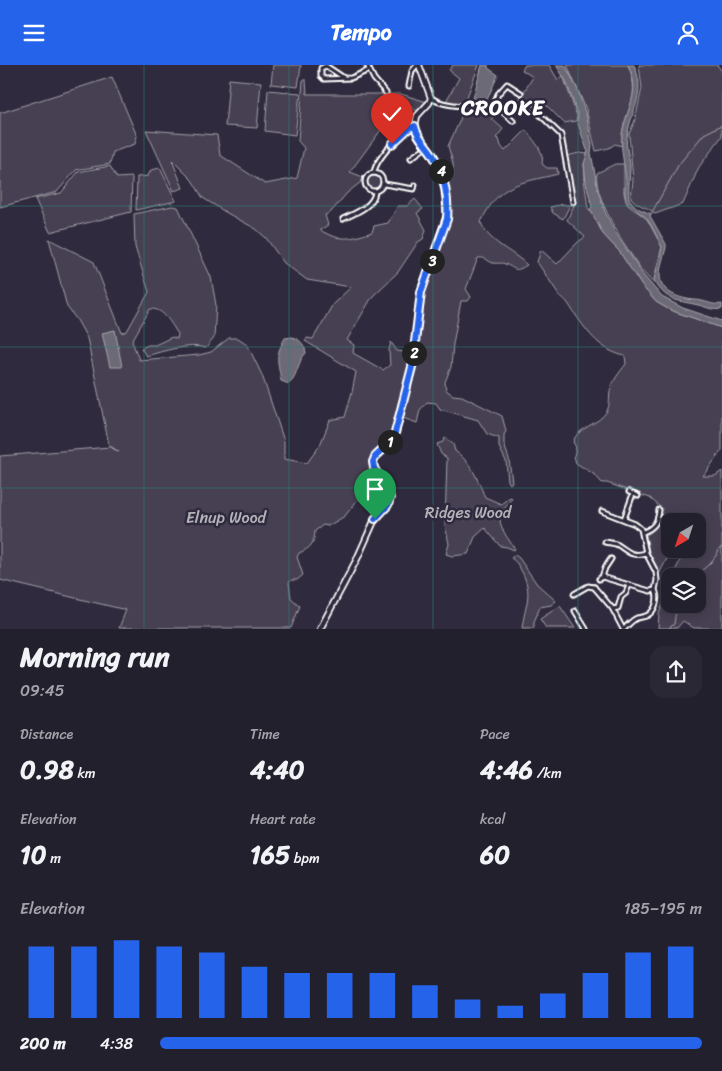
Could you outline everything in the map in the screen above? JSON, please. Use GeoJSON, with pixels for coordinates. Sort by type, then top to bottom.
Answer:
{"type":"FeatureCollection","features":[{"type":"Feature","properties":{"kind":"main road"},"geometry":{"type":"LineString","coordinates":[[320,629],[357,559],[375,519],[389,503],[389,493],[375,470],[373,462],[375,457],[390,443],[395,433],[413,360],[421,292],[447,219],[448,211],[441,171],[427,146],[417,134],[415,126],[416,118],[431,99],[418,65]]}},
{"type":"Feature","properties":{"kind":"street"},"geometry":{"type":"LineString","coordinates":[[367,65],[368,70],[386,93]]}},
{"type":"Feature","properties":{"kind":"street"},"geometry":{"type":"LineString","coordinates":[[409,86],[412,71],[418,65]]}},
{"type":"Feature","properties":{"kind":"street"},"geometry":{"type":"LineString","coordinates":[[344,78],[326,66],[322,68],[321,76],[324,78],[344,78],[355,77],[368,70]]}},
{"type":"Feature","properties":{"kind":"street"},"geometry":{"type":"LineString","coordinates":[[494,106],[498,94],[507,84],[521,93]]}},
{"type":"Feature","properties":{"kind":"street"},"geometry":{"type":"LineString","coordinates":[[431,99],[441,104],[457,106],[531,106],[560,133],[573,202]]}},
{"type":"Feature","properties":{"kind":"street"},"geometry":{"type":"LineString","coordinates":[[494,106],[513,121]]}},
{"type":"Feature","properties":{"kind":"street"},"geometry":{"type":"LineString","coordinates":[[374,173],[376,166],[390,147],[405,131],[415,126]]}},
{"type":"Feature","properties":{"kind":"street"},"geometry":{"type":"LineString","coordinates":[[411,158],[427,146]]}},
{"type":"Feature","properties":{"kind":"street"},"geometry":{"type":"LineString","coordinates":[[374,173],[381,176],[384,184],[380,190],[375,192],[367,189],[365,183],[368,175],[374,173]]}},
{"type":"Feature","properties":{"kind":"street"},"geometry":{"type":"LineString","coordinates":[[384,184],[414,189],[415,185]]}},
{"type":"Feature","properties":{"kind":"street"},"geometry":{"type":"LineString","coordinates":[[343,219],[366,207],[375,192]]}},
{"type":"Feature","properties":{"kind":"street"},"geometry":{"type":"LineString","coordinates":[[624,519],[631,493],[638,496]]}},
{"type":"Feature","properties":{"kind":"street"},"geometry":{"type":"LineString","coordinates":[[643,532],[650,529],[656,523],[659,510]]}},
{"type":"Feature","properties":{"kind":"street"},"geometry":{"type":"LineString","coordinates":[[574,594],[588,586],[595,585],[613,609],[614,614],[624,629],[636,618],[651,613],[658,600],[654,590],[657,580],[656,572],[646,553],[643,532],[639,526],[602,511]]}},
{"type":"Feature","properties":{"kind":"street"},"geometry":{"type":"LineString","coordinates":[[605,542],[616,543],[619,549],[633,555],[646,553]]}},
{"type":"Feature","properties":{"kind":"street"},"geometry":{"type":"LineString","coordinates":[[611,559],[601,578],[650,591],[654,590]]}},
{"type":"Feature","properties":{"kind":"street"},"geometry":{"type":"LineString","coordinates":[[613,609],[618,608],[621,597],[626,593],[629,585]]}},
{"type":"Feature","properties":{"kind":"street"},"geometry":{"type":"LineString","coordinates":[[575,611],[586,629]]}},
{"type":"Feature","properties":{"kind":"shaded area"},"geometry":{"type":"Polygon","coordinates":[[[482,65],[488,65],[488,68],[498,75],[486,102],[475,100],[472,102],[482,65]]]}},
{"type":"Feature","properties":{"kind":"shaded area"},"geometry":{"type":"Polygon","coordinates":[[[556,65],[565,65],[577,88],[587,118],[598,190],[605,212],[614,230],[644,276],[662,297],[683,308],[722,321],[722,328],[670,310],[656,302],[642,286],[619,251],[603,234],[590,209],[592,207],[586,183],[584,164],[588,151],[566,81],[556,65]]]}},
{"type":"Feature","properties":{"kind":"shaded area"},"geometry":{"type":"Polygon","coordinates":[[[628,65],[634,65],[639,85],[639,93],[627,141],[630,167],[629,199],[637,208],[651,214],[650,216],[666,244],[660,275],[667,291],[684,298],[722,304],[722,309],[713,309],[673,299],[658,287],[654,280],[662,247],[648,220],[630,207],[626,201],[625,194],[626,181],[622,135],[632,100],[634,84],[628,65]]]}},
{"type":"Feature","properties":{"kind":"shaded area"},"geometry":{"type":"Polygon","coordinates":[[[576,121],[586,151],[566,154],[564,138],[559,129],[565,124],[576,121]]]}},
{"type":"Feature","properties":{"kind":"shaded area"},"geometry":{"type":"Polygon","coordinates":[[[115,330],[122,367],[110,367],[102,333],[115,330]]]}},
{"type":"Feature","properties":{"kind":"shaded area"},"geometry":{"type":"Polygon","coordinates":[[[292,337],[302,343],[306,353],[289,384],[281,381],[278,355],[285,338],[292,337]]]}},
{"type":"Feature","properties":{"kind":"green space"},"geometry":{"type":"Polygon","coordinates":[[[273,65],[301,65],[298,87],[271,84],[273,65]]]}},
{"type":"Feature","properties":{"kind":"green space"},"geometry":{"type":"Polygon","coordinates":[[[453,65],[479,65],[464,105],[445,103],[459,78],[449,70],[453,65]]]}},
{"type":"Feature","properties":{"kind":"green space"},"geometry":{"type":"Polygon","coordinates":[[[525,65],[549,65],[558,80],[563,76],[577,116],[576,121],[564,123],[540,99],[533,105],[517,103],[533,77],[522,70],[525,65]]]}},
{"type":"Feature","properties":{"kind":"green space"},"geometry":{"type":"Polygon","coordinates":[[[567,65],[628,65],[633,89],[622,135],[622,146],[615,144],[609,148],[596,151],[586,109],[567,65]]]}},
{"type":"Feature","properties":{"kind":"green space"},"geometry":{"type":"Polygon","coordinates":[[[639,65],[717,65],[722,71],[722,136],[699,167],[683,204],[655,214],[631,198],[633,180],[629,134],[635,120],[642,88],[639,65]]]}},
{"type":"Feature","properties":{"kind":"green space"},"geometry":{"type":"Polygon","coordinates":[[[112,77],[137,136],[135,144],[113,152],[110,164],[76,170],[57,192],[0,207],[0,113],[112,77]]]}},
{"type":"Feature","properties":{"kind":"green space"},"geometry":{"type":"Polygon","coordinates":[[[229,79],[261,82],[257,128],[225,126],[229,79]]]}},
{"type":"Feature","properties":{"kind":"green space","name":"Elnup Wood"},"geometry":{"type":"Polygon","coordinates":[[[303,80],[306,80],[307,94],[401,94],[427,102],[418,112],[410,106],[397,112],[389,119],[350,172],[363,177],[361,182],[347,193],[331,212],[325,215],[328,225],[320,230],[340,238],[352,238],[372,232],[374,226],[388,223],[398,206],[407,206],[415,199],[423,209],[417,213],[426,230],[423,239],[418,242],[398,272],[372,297],[347,340],[354,345],[353,353],[383,370],[390,365],[389,350],[391,342],[397,351],[414,353],[420,300],[449,215],[445,185],[453,175],[453,163],[448,146],[460,120],[463,107],[495,109],[492,119],[503,129],[496,138],[499,139],[505,151],[526,130],[540,150],[542,164],[547,168],[557,168],[558,174],[521,183],[503,192],[495,199],[481,222],[494,241],[527,265],[516,269],[504,263],[493,263],[478,258],[466,289],[471,297],[468,301],[461,301],[451,367],[445,382],[446,390],[453,395],[462,396],[502,416],[506,431],[504,444],[509,459],[512,482],[510,484],[508,481],[506,461],[499,447],[499,438],[487,434],[478,420],[440,409],[436,403],[427,402],[420,410],[417,423],[397,416],[390,441],[371,461],[375,475],[361,488],[358,499],[345,516],[328,526],[323,525],[315,531],[311,545],[299,553],[297,557],[303,575],[297,580],[289,582],[291,598],[300,606],[291,628],[119,628],[126,610],[0,580],[0,456],[110,447],[119,452],[109,445],[87,338],[67,307],[49,239],[94,262],[122,333],[127,331],[149,292],[135,247],[134,214],[172,206],[178,207],[211,277],[216,305],[214,338],[206,348],[184,347],[146,356],[141,348],[155,345],[172,337],[177,339],[178,334],[163,314],[155,309],[150,309],[132,341],[139,360],[199,355],[211,352],[229,338],[238,338],[247,344],[262,375],[284,441],[284,459],[307,463],[320,445],[330,420],[345,417],[356,372],[305,341],[307,338],[313,339],[333,304],[351,287],[307,280],[284,263],[266,238],[256,229],[203,198],[192,180],[172,160],[183,188],[174,191],[146,130],[217,135],[220,155],[265,184],[297,178],[304,148],[298,141],[303,80]]]}},
{"type":"Feature","properties":{"kind":"green space"},"geometry":{"type":"Polygon","coordinates":[[[268,90],[300,93],[295,135],[265,131],[268,90]]]}},
{"type":"Feature","properties":{"kind":"green space"},"geometry":{"type":"Polygon","coordinates":[[[579,153],[588,154],[584,164],[584,179],[588,208],[595,217],[603,234],[619,251],[642,286],[656,302],[670,310],[722,328],[722,450],[703,476],[715,476],[722,471],[722,628],[694,628],[683,621],[677,628],[658,628],[661,609],[661,613],[706,613],[706,568],[677,568],[681,558],[706,558],[706,513],[661,513],[662,509],[650,498],[602,483],[595,475],[576,463],[574,456],[576,447],[573,442],[575,437],[583,429],[599,420],[607,411],[611,387],[626,364],[625,356],[616,354],[602,346],[590,334],[567,302],[560,296],[537,262],[541,250],[557,264],[585,237],[567,220],[575,199],[566,156],[579,153]]]}},
{"type":"Feature","properties":{"kind":"green space"},"geometry":{"type":"Polygon","coordinates":[[[615,164],[624,164],[624,193],[627,204],[647,219],[662,247],[654,280],[655,284],[643,272],[628,250],[600,197],[597,173],[615,164]]]}},
{"type":"Feature","properties":{"kind":"green space"},"geometry":{"type":"Polygon","coordinates":[[[110,166],[117,178],[132,177],[131,212],[50,232],[35,199],[61,193],[78,172],[110,166]]]}},
{"type":"Feature","properties":{"kind":"green space"},"geometry":{"type":"Polygon","coordinates":[[[160,168],[176,201],[136,210],[137,177],[148,176],[151,170],[160,168]]]}},
{"type":"Feature","properties":{"kind":"green space"},"geometry":{"type":"Polygon","coordinates":[[[374,175],[380,177],[382,183],[380,189],[374,191],[368,189],[366,183],[368,177],[374,175]]]}},
{"type":"Feature","properties":{"kind":"green space"},"geometry":{"type":"Polygon","coordinates":[[[564,204],[570,205],[563,219],[553,213],[550,207],[564,204]]]}},
{"type":"Feature","properties":{"kind":"green space","name":"Ridges Wood"},"geometry":{"type":"Polygon","coordinates":[[[445,438],[453,444],[455,451],[470,466],[485,497],[501,504],[510,497],[512,498],[502,512],[500,521],[514,550],[500,546],[485,528],[475,537],[468,554],[452,556],[446,554],[449,544],[445,525],[447,458],[441,454],[437,444],[443,442],[445,438]]]}},
{"type":"Feature","properties":{"kind":"green space"},"geometry":{"type":"Polygon","coordinates":[[[661,513],[661,558],[667,558],[659,574],[649,552],[646,535],[653,530],[661,513]]]}},
{"type":"Feature","properties":{"kind":"green space"},"geometry":{"type":"Polygon","coordinates":[[[515,555],[537,584],[556,601],[551,605],[540,607],[534,622],[534,628],[522,628],[528,593],[525,578],[516,562],[511,558],[515,555]]]}},
{"type":"Feature","properties":{"kind":"green space"},"geometry":{"type":"Polygon","coordinates":[[[560,606],[575,628],[546,628],[540,619],[560,606]]]}},
{"type":"Feature","properties":{"kind":"waterway"},"geometry":{"type":"LineString","coordinates":[[651,214],[679,164],[704,134],[722,125]]}},
{"type":"Feature","properties":{"kind":"waterway"},"geometry":{"type":"LineString","coordinates":[[704,568],[722,548]]}},
{"type":"Feature","properties":{"kind":"waterway"},"geometry":{"type":"LineString","coordinates":[[668,629],[674,624],[676,613]]}},
{"type":"Feature","properties":{"kind":"district","name":"CROOKE"},"geometry":{"type":"Point","coordinates":[503,108]}},
{"type":"Feature","properties":{"kind":"route"},"geometry":{"type":"LineString","coordinates":[[375,519],[388,505],[390,498],[373,466],[373,462],[375,457],[394,437],[412,367],[421,292],[447,219],[448,211],[441,171],[434,157],[417,134],[415,126],[405,131],[392,144]]}}]}
